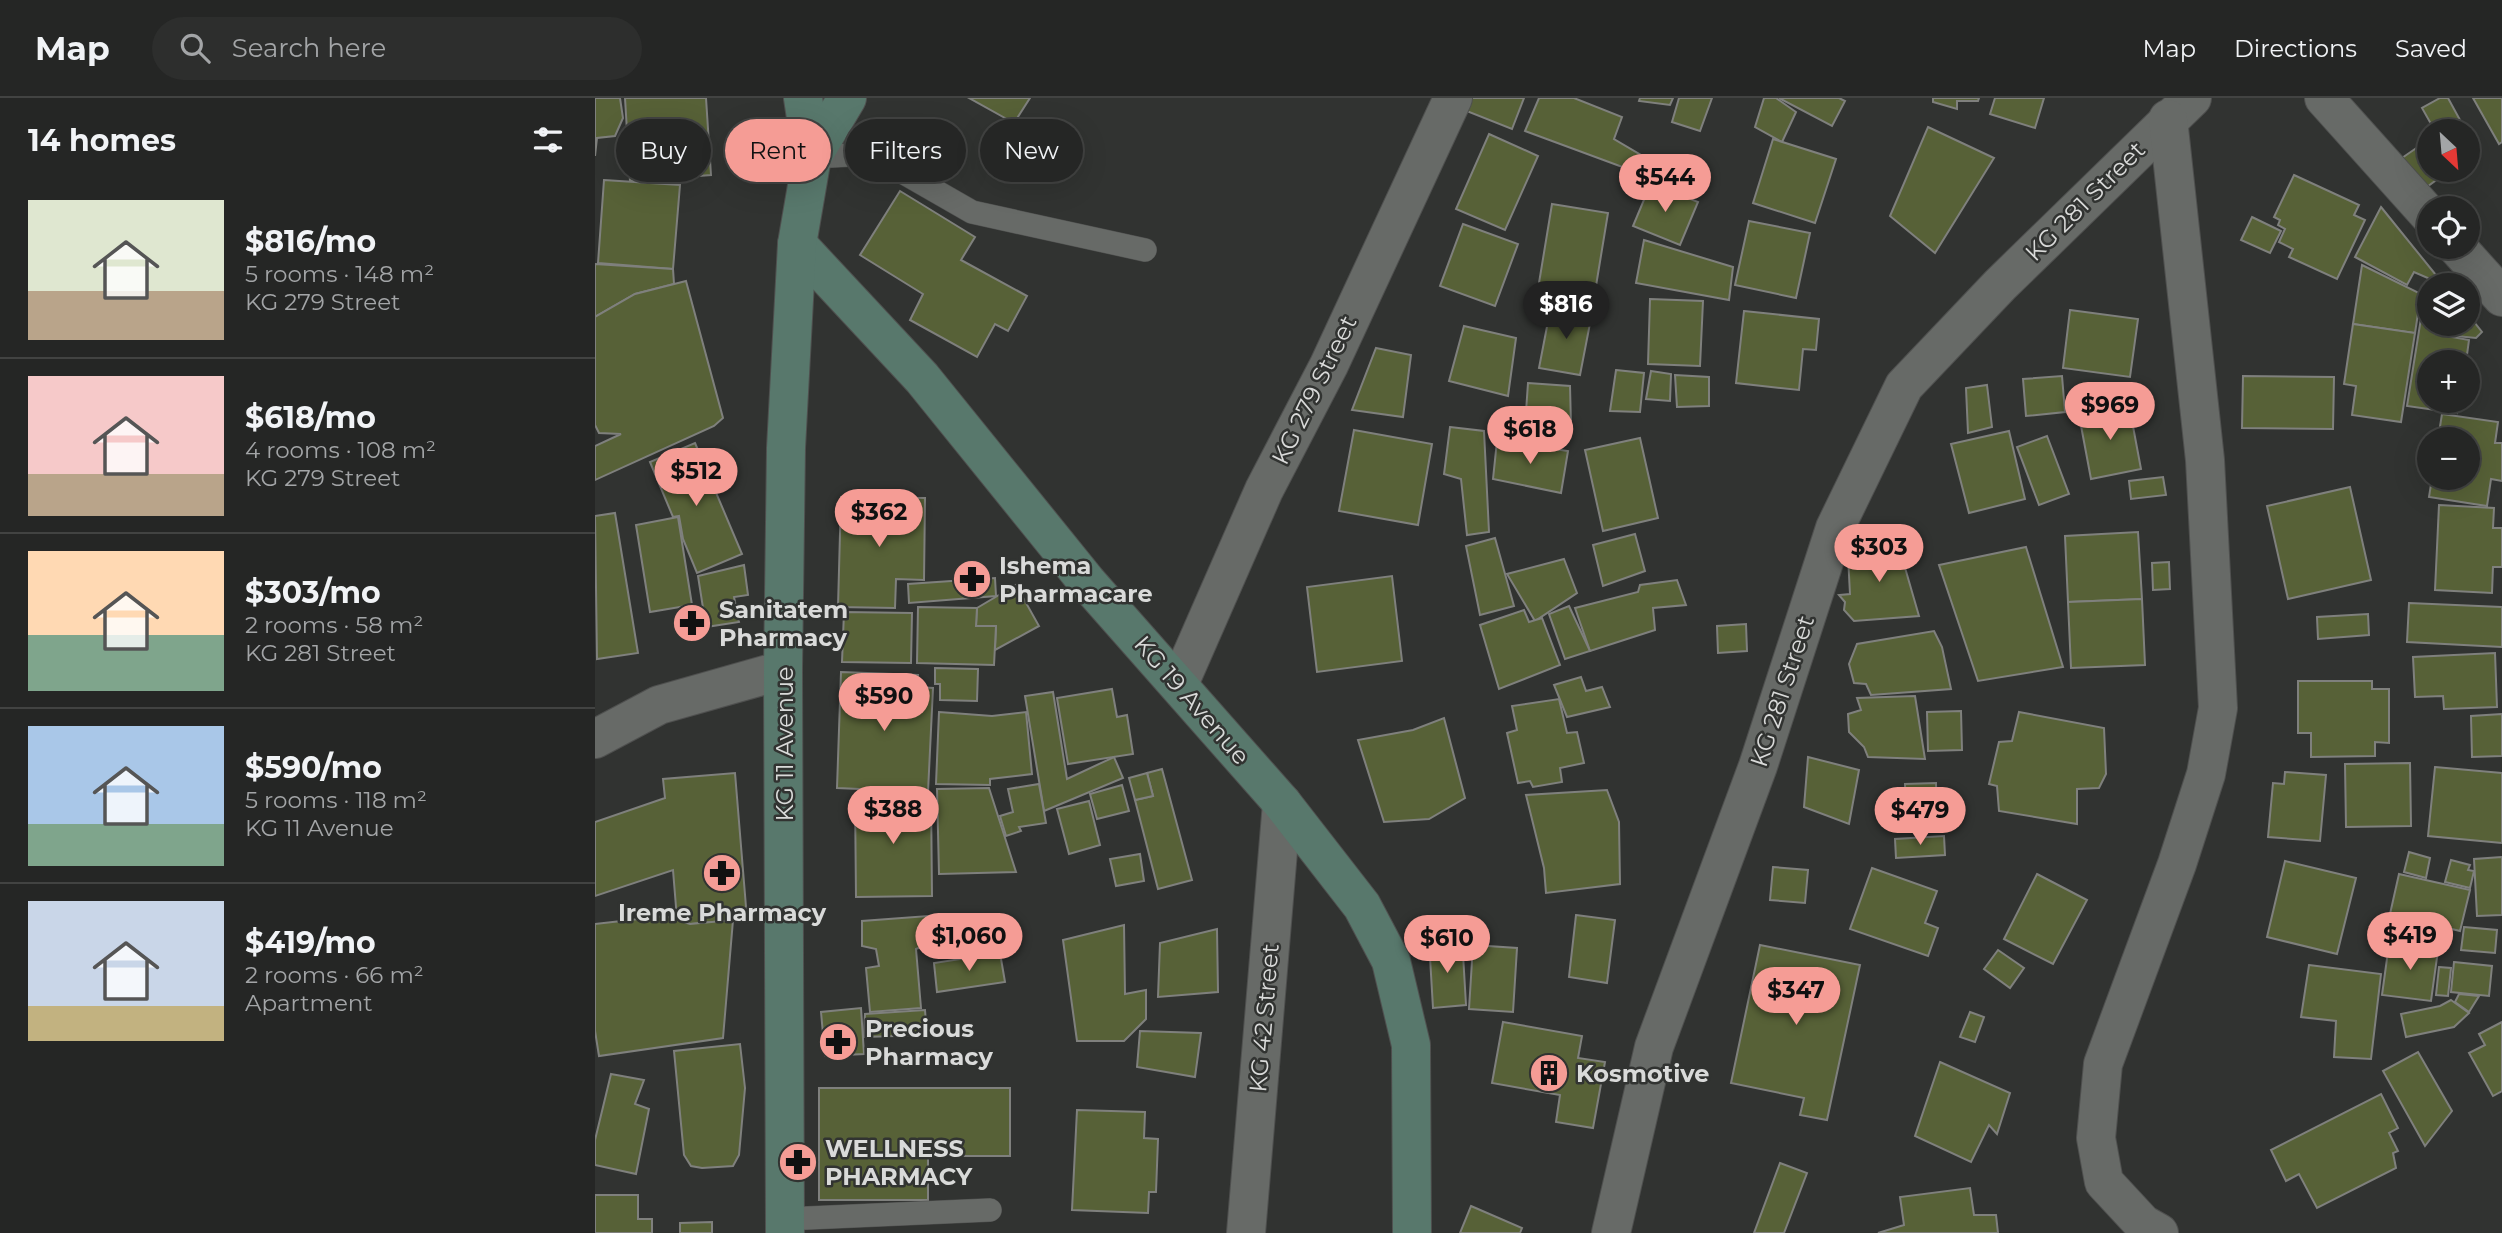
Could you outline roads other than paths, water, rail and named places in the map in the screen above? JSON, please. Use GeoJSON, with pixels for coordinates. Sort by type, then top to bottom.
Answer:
{"type":"FeatureCollection","features":[{"type":"Feature","properties":{"kind":"main road"},"geometry":{"type":"LineString","coordinates":[[803,98],[806,119]]}},
{"type":"Feature","properties":{"kind":"main road","name":"KG 11 Avenue"},"geometry":{"type":"LineString","coordinates":[[831,125],[847,98]]}},
{"type":"Feature","properties":{"kind":"main road","name":"KG 11 Avenue"},"geometry":{"type":"LineString","coordinates":[[785,1226],[783,670],[786,448],[797,244],[808,182]]}},
{"type":"Feature","properties":{"kind":"main road","name":"KG 19 Avenue"},"geometry":{"type":"LineString","coordinates":[[797,244],[922,378],[1087,582],[1282,803],[1362,906],[1391,961],[1411,1045],[1412,1233]]}},
{"type":"Feature","properties":{"kind":"street","name":"KG 279 Street"},"geometry":{"type":"LineString","coordinates":[[1179,684],[1264,490],[1329,365],[1453,98]]}},
{"type":"Feature","properties":{"kind":"street"},"geometry":{"type":"LineString","coordinates":[[2324,98],[2417,202]]}},
{"type":"Feature","properties":{"kind":"street"},"geometry":{"type":"LineString","coordinates":[[2159,1233],[2143,1224],[2104,1182],[2096,1138],[2103,1064],[2181,852],[2206,774],[2218,708],[2205,460],[2180,108]]}},
{"type":"Feature","properties":{"kind":"street","name":"KG 281 Street"},"geometry":{"type":"LineString","coordinates":[[1611,1233],[1654,1046],[1758,766],[1835,528],[1904,386],[2000,285],[2180,108]]}},
{"type":"Feature","properties":{"kind":"street"},"geometry":{"type":"LineString","coordinates":[[2468,259],[2502,297]]}},
{"type":"Feature","properties":{"kind":"street"},"geometry":{"type":"LineString","coordinates":[[595,739],[659,705],[783,670]]}},
{"type":"Feature","properties":{"kind":"street","name":"KG 42 Street"},"geometry":{"type":"LineString","coordinates":[[1246,1233],[1282,803]]}},
{"type":"Feature","properties":{"kind":"lane"},"geometry":{"type":"LineString","coordinates":[[831,156],[871,155],[972,212],[1145,250]]}},
{"type":"Feature","properties":{"kind":"lane"},"geometry":{"type":"LineString","coordinates":[[785,1226],[990,1210]]}},
{"type":"Feature","properties":{"kind":"place","name":"Ishema Pharmacare"},"geometry":{"type":"Point","coordinates":[972,579]}},
{"type":"Feature","properties":{"kind":"place","name":"Sanitatem Pharmacy"},"geometry":{"type":"Point","coordinates":[692,623]}},
{"type":"Feature","properties":{"kind":"place","name":"Ireme Pharmacy"},"geometry":{"type":"Point","coordinates":[722,873]}},
{"type":"Feature","properties":{"kind":"place","name":"Precious Pharmacy"},"geometry":{"type":"Point","coordinates":[838,1042]}},
{"type":"Feature","properties":{"kind":"place","name":"Kosmotive"},"geometry":{"type":"Point","coordinates":[1549,1073]}},
{"type":"Feature","properties":{"kind":"place","name":"WELLNESS PHARMACY"},"geometry":{"type":"Point","coordinates":[798,1162]}}]}
